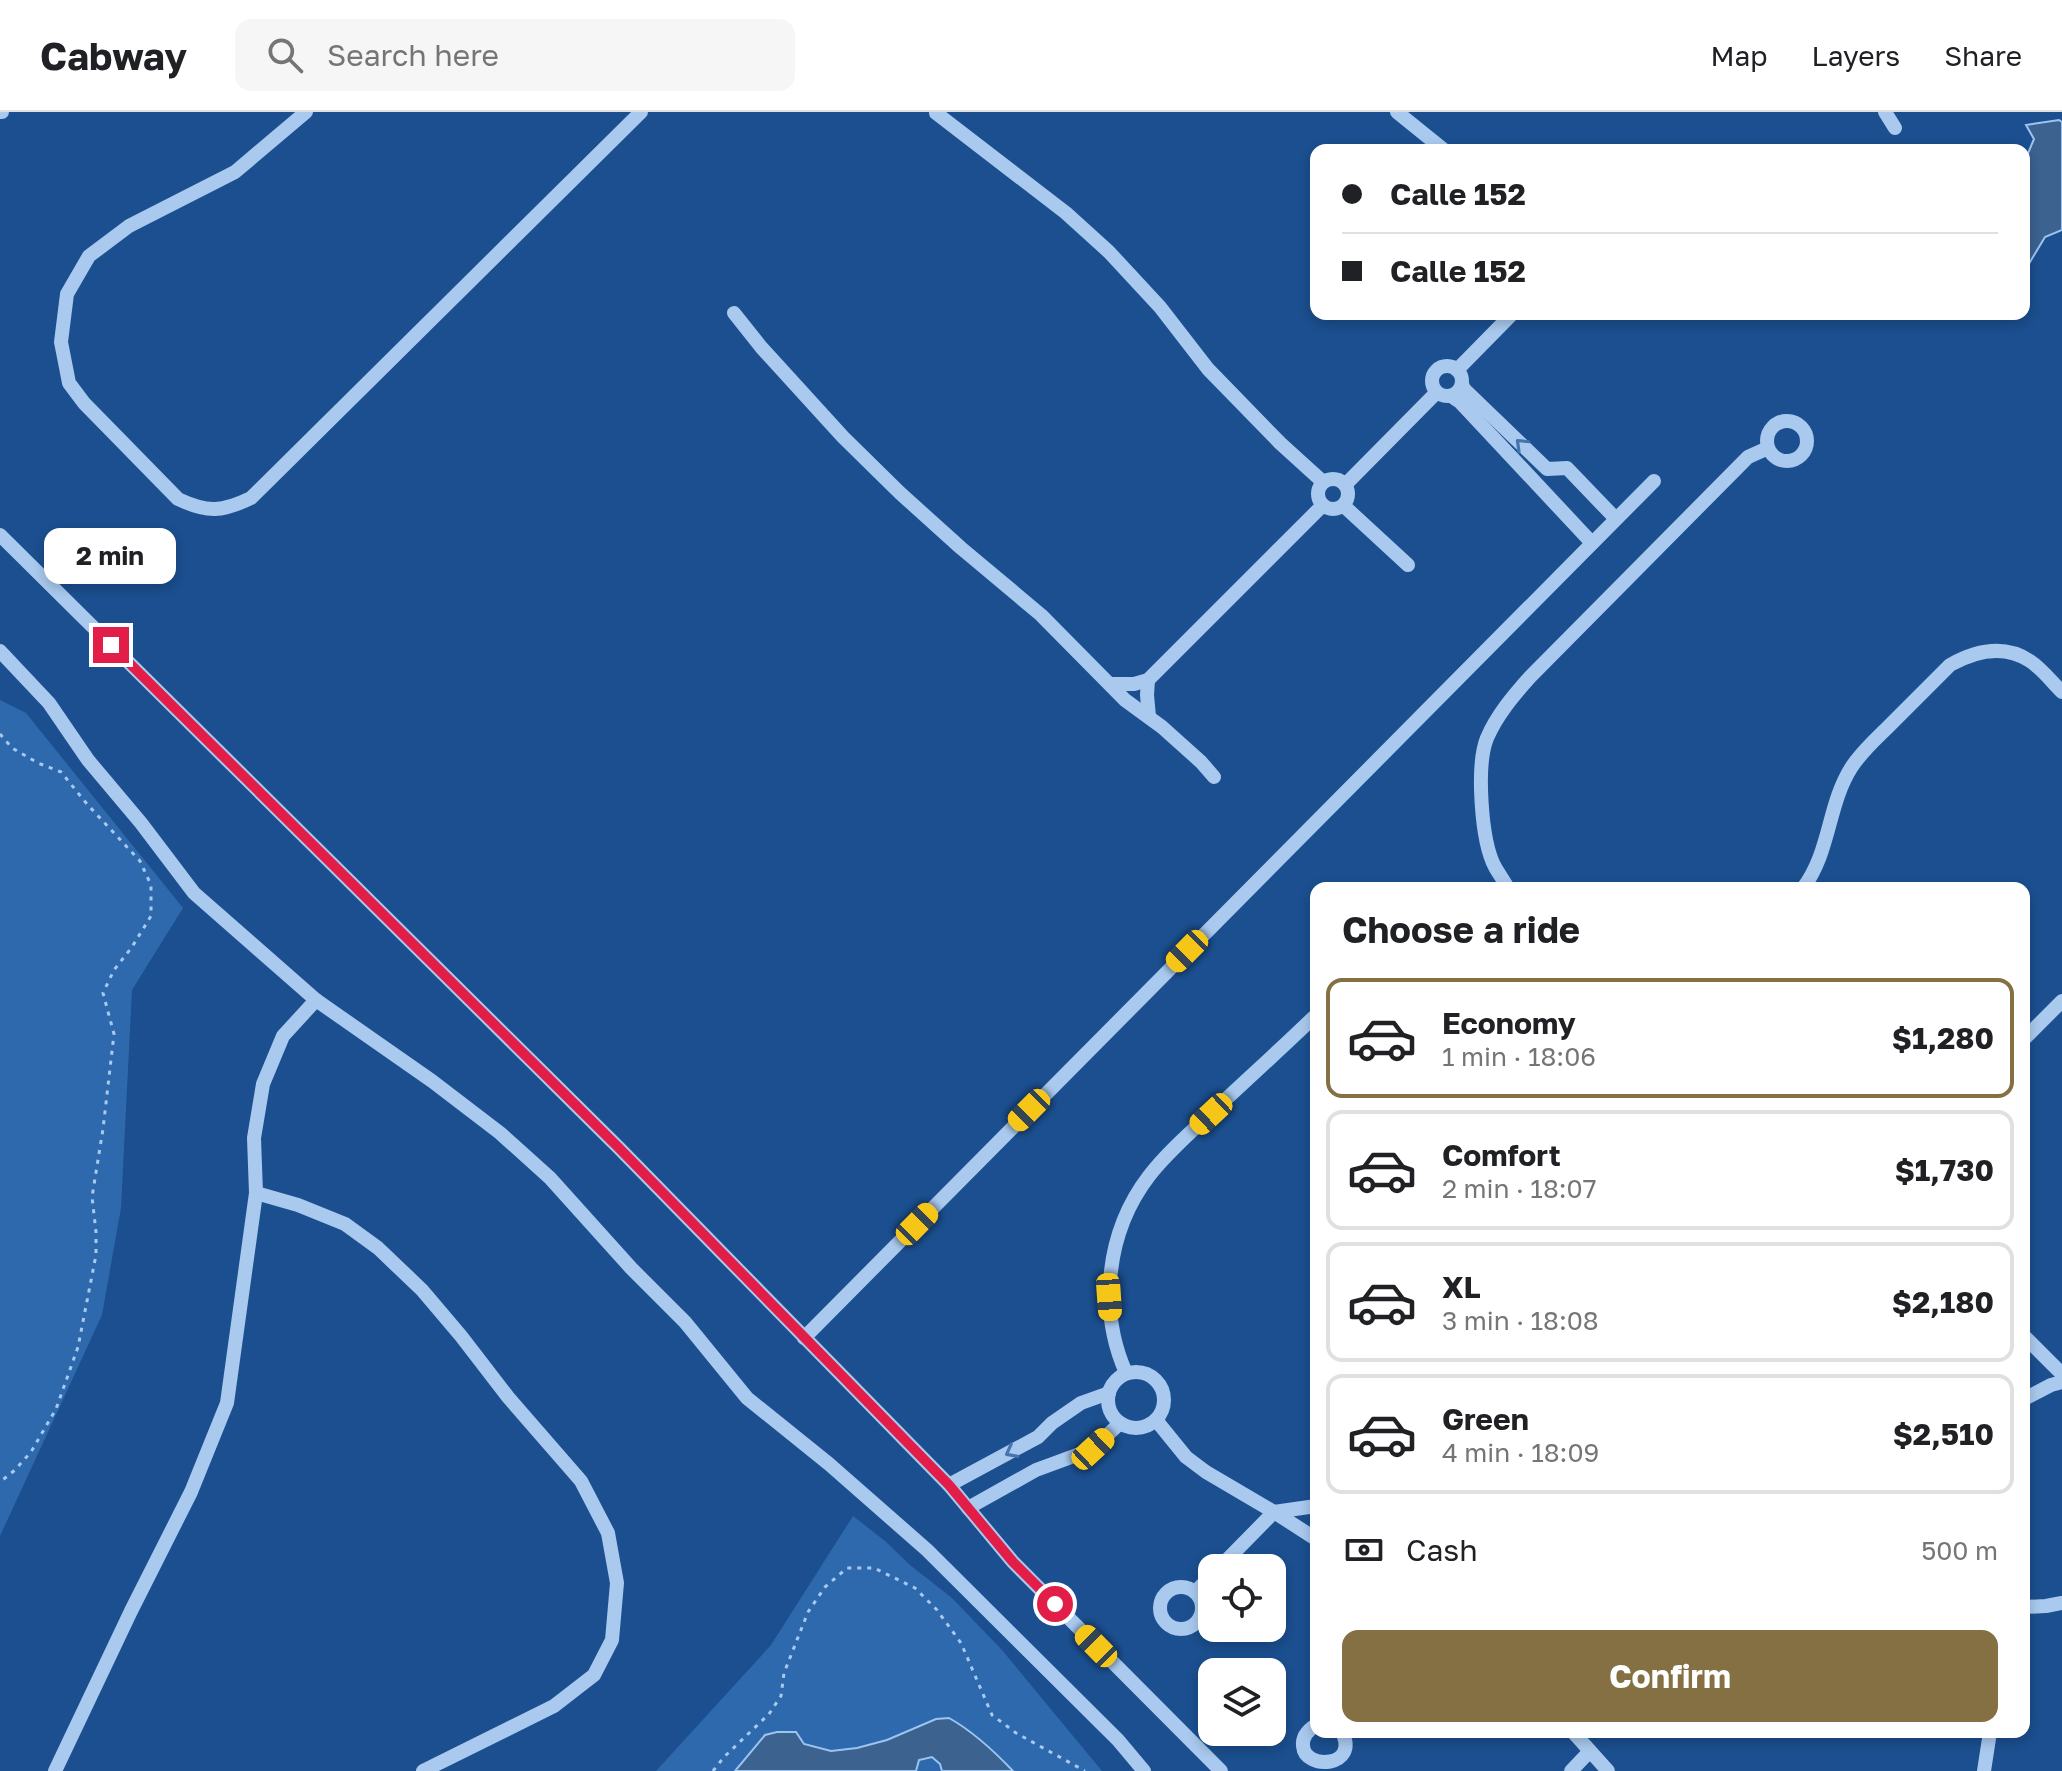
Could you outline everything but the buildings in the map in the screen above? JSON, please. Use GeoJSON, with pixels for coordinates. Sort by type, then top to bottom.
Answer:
{"type":"FeatureCollection","features":[{"type":"Feature","properties":{"kind":"street"},"geometry":{"type":"LineString","coordinates":[[306,112],[235,172],[129,226],[89,256],[67,294],[61,342],[69,383],[84,403],[178,499],[197,508],[229,508],[251,498],[641,112]]}},
{"type":"Feature","properties":{"kind":"street"},"geometry":{"type":"LineString","coordinates":[[1397,112],[1437,144]]}},
{"type":"Feature","properties":{"kind":"street"},"geometry":{"type":"LineString","coordinates":[[1885,112],[1895,128]]}},
{"type":"Feature","properties":{"kind":"street"},"geometry":{"type":"LineString","coordinates":[[936,113],[1066,213],[1109,252],[1160,307],[1208,369],[1323,482]]}},
{"type":"Feature","properties":{"kind":"street"},"geometry":{"type":"LineString","coordinates":[[734,313],[843,437],[961,548],[1041,615],[1125,700],[1149,717],[1214,777]]}},
{"type":"Feature","properties":{"kind":"street"},"geometry":{"type":"LineString","coordinates":[[1346,484],[1452,386],[1507,320]]}},
{"type":"Feature","properties":{"kind":"street"},"geometry":{"type":"LineString","coordinates":[[1452,386],[1464,389],[1547,469],[1567,468],[1616,519]]}},
{"type":"Feature","properties":{"kind":"street"},"geometry":{"type":"LineString","coordinates":[[1452,386],[1460,402],[1592,543]]}},
{"type":"Feature","properties":{"kind":"street"},"geometry":{"type":"LineString","coordinates":[[1504,882],[1494,865],[1484,827],[1480,786],[1486,741],[1504,707],[1748,457],[1768,448]]}},
{"type":"Feature","properties":{"kind":"street"},"geometry":{"type":"LineString","coordinates":[[1339,479],[1346,484],[1349,491],[1344,506],[1329,509],[1319,500],[1323,482],[1339,479]]}},
{"type":"Feature","properties":{"kind":"street"},"geometry":{"type":"LineString","coordinates":[[804,1338],[1654,481]]}},
{"type":"Feature","properties":{"kind":"street"},"geometry":{"type":"LineString","coordinates":[[1110,684],[1134,684],[1148,680],[1323,505]]}},
{"type":"Feature","properties":{"kind":"street"},"geometry":{"type":"LineString","coordinates":[[1344,506],[1408,565]]}},
{"type":"Feature","properties":{"kind":"street"},"geometry":{"type":"LineString","coordinates":[[0,535],[619,1148],[949,1485],[1013,1562],[1221,1771]]}},
{"type":"Feature","properties":{"kind":"street"},"geometry":{"type":"LineString","coordinates":[[1808,882],[1851,768],[1950,665],[1984,650],[2010,653],[2030,661],[2062,692]]}},
{"type":"Feature","properties":{"kind":"street"},"geometry":{"type":"LineString","coordinates":[[0,651],[49,703],[88,760],[194,893],[316,1000],[443,1089],[500,1133],[550,1178],[631,1268],[685,1322],[747,1398],[829,1464],[927,1550],[1118,1740],[1144,1771]]}},
{"type":"Feature","properties":{"kind":"street"},"geometry":{"type":"LineString","coordinates":[[1148,680],[1149,717]]}},
{"type":"Feature","properties":{"kind":"street"},"geometry":{"type":"LineString","coordinates":[[55,1771],[191,1492],[227,1403],[256,1193],[254,1138],[263,1084],[283,1036],[316,1000]]}},
{"type":"Feature","properties":{"kind":"street"},"geometry":{"type":"LineString","coordinates":[[2030,1033],[2062,1001]]}},
{"type":"Feature","properties":{"kind":"street"},"geometry":{"type":"LineString","coordinates":[[1126,1373],[1111,1326],[1109,1297],[1119,1235],[1130,1208],[1147,1179],[1169,1153],[1310,1021]]}},
{"type":"Feature","properties":{"kind":"street"},"geometry":{"type":"LineString","coordinates":[[256,1193],[298,1205],[345,1224],[378,1248],[422,1290],[581,1481],[608,1533],[617,1583],[612,1640],[594,1675],[554,1706],[423,1771]]}},
{"type":"Feature","properties":{"kind":"street"},"geometry":{"type":"LineString","coordinates":[[2030,1342],[2062,1374]]}},
{"type":"Feature","properties":{"kind":"street"},"geometry":{"type":"LineString","coordinates":[[1126,1373],[1147,1374],[1161,1386],[1164,1404],[1161,1413],[1148,1425],[1138,1428],[1120,1423],[1110,1410],[1109,1393],[1113,1384],[1126,1373]]}},
{"type":"Feature","properties":{"kind":"street"},"geometry":{"type":"LineString","coordinates":[[2030,1396],[2062,1382]]}},
{"type":"Feature","properties":{"kind":"street"},"geometry":{"type":"LineString","coordinates":[[949,1485],[1038,1437],[1081,1403],[1109,1393]]}},
{"type":"Feature","properties":{"kind":"street"},"geometry":{"type":"LineString","coordinates":[[1156,1420],[1186,1457],[1206,1472],[1310,1535]]}},
{"type":"Feature","properties":{"kind":"street"},"geometry":{"type":"LineString","coordinates":[[968,1508],[1036,1470],[1093,1449],[1120,1423]]}},
{"type":"Feature","properties":{"kind":"street"},"geometry":{"type":"LineString","coordinates":[[1233,1554],[1274,1512],[1310,1507]]}},
{"type":"Feature","properties":{"kind":"street"},"geometry":{"type":"LineString","coordinates":[[1195,1592],[1198,1589]]}},
{"type":"Feature","properties":{"kind":"street"},"geometry":{"type":"LineString","coordinates":[[2030,1607],[2062,1603]]}},
{"type":"Feature","properties":{"kind":"street"},"geometry":{"type":"LineString","coordinates":[[1310,1730],[1303,1745],[1307,1758],[1319,1766],[1333,1764],[1344,1755],[1345,1738]]}},
{"type":"Feature","properties":{"kind":"street"},"geometry":{"type":"LineString","coordinates":[[1578,1738],[1608,1771]]}},
{"type":"Feature","properties":{"kind":"street"},"geometry":{"type":"LineString","coordinates":[[1984,1771],[1989,1738]]}},
{"type":"Feature","properties":{"kind":"street"},"geometry":{"type":"LineString","coordinates":[[1571,1771],[1590,1751]]}},
{"type":"Feature","properties":{"kind":"path"},"geometry":{"type":"LineString","coordinates":[[0,734],[12,748],[61,772],[140,861],[151,885],[151,916],[114,970],[103,993],[114,1034],[92,1197],[96,1255],[78,1347],[56,1409],[31,1452],[0,1482]]}},
{"type":"Feature","properties":{"kind":"path"},"geometry":{"type":"LineString","coordinates":[[713,1771],[769,1714],[781,1696],[784,1673],[796,1641],[808,1612],[825,1587],[847,1568],[874,1568],[915,1588],[937,1610],[961,1643],[992,1715],[1016,1733],[1085,1771]]}},
{"type":"Feature","properties":{"kind":"shaded area"},"geometry":{"type":"Polygon","coordinates":[[[2062,122],[2062,230],[2045,237],[2030,262],[2030,149],[2034,139],[2026,125],[2062,122]]]}},
{"type":"Feature","properties":{"kind":"shaded area"},"geometry":{"type":"Polygon","coordinates":[[[0,700],[26,713],[183,908],[132,990],[121,1208],[102,1315],[0,1536],[0,700]]]}},
{"type":"Feature","properties":{"kind":"shaded area"},"geometry":{"type":"Polygon","coordinates":[[[853,1516],[952,1598],[1002,1650],[1102,1771],[656,1771],[771,1645],[853,1516]]]}},
{"type":"Feature","properties":{"kind":"shaded area"},"geometry":{"type":"Polygon","coordinates":[[[949,1718],[983,1742],[1013,1771],[942,1771],[940,1764],[932,1757],[919,1760],[916,1771],[735,1771],[765,1735],[777,1732],[796,1732],[804,1744],[831,1751],[887,1740],[936,1719],[949,1718]]]}},
{"type":"Feature","properties":{"kind":"route"},"geometry":{"type":"LineString","coordinates":[[111,645],[619,1148],[949,1485],[1013,1562],[1055,1604]]}}]}
